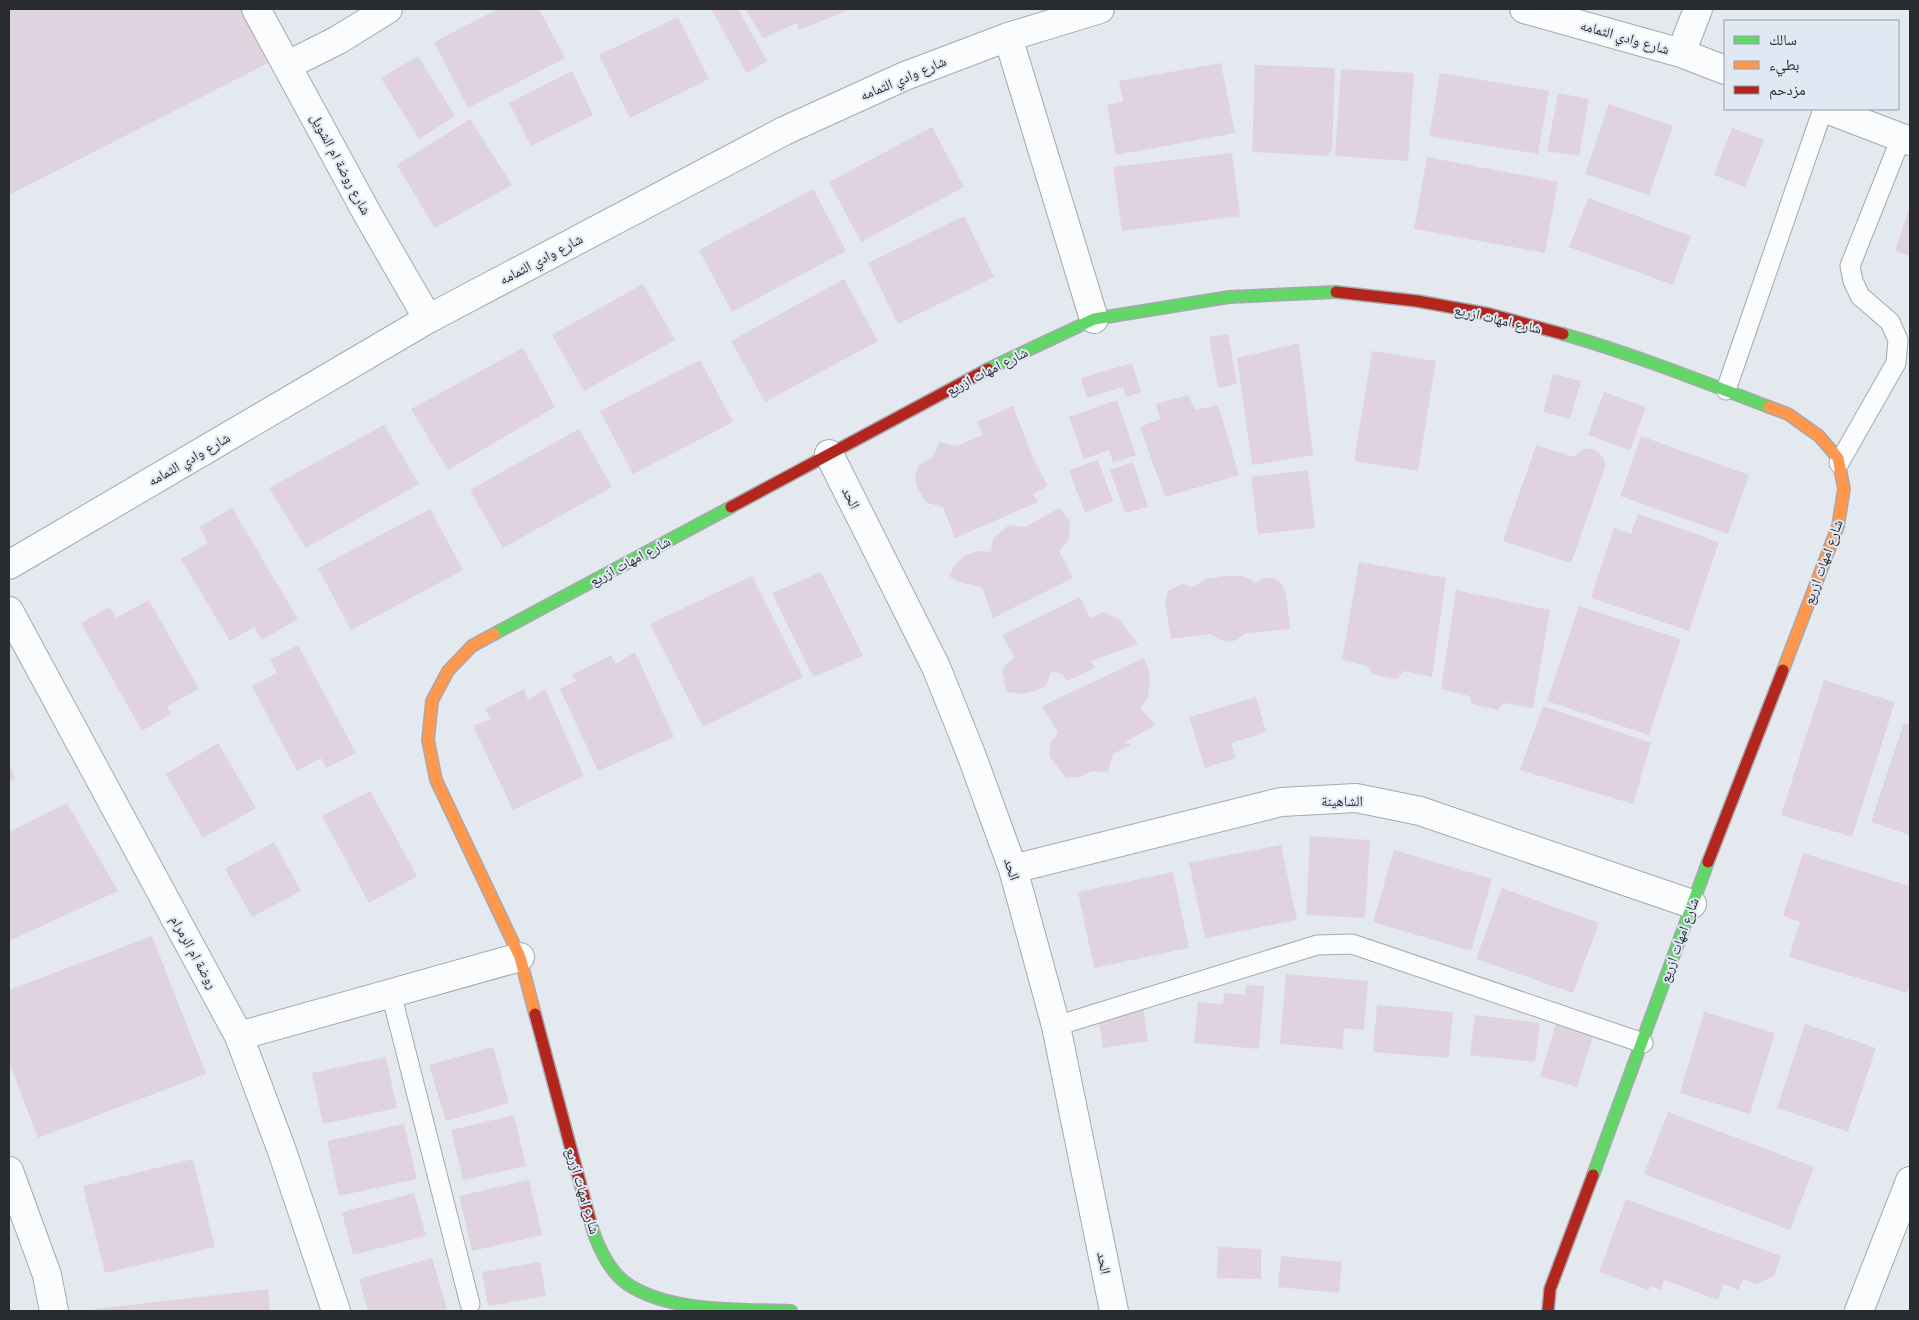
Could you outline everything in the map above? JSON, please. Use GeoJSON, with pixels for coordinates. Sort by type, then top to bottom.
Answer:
{"type":"FeatureCollection","features":[{"type":"Feature","properties":{"kind":"street","name":"شارع روضة ام الشويل"},"geometry":{"type":"LineString","coordinates":[[256,9],[368,215],[428,319]]}},
{"type":"Feature","properties":{"kind":"street"},"geometry":{"type":"LineString","coordinates":[[288,65],[338,40],[388,9]]}},
{"type":"Feature","properties":{"kind":"street","name":"شارع وادي الثمامه"},"geometry":{"type":"LineString","coordinates":[[9,564],[428,319],[784,131],[905,76],[1008,37],[1100,9]]}},
{"type":"Feature","properties":{"kind":"street","name":"شارع وادي الثمامه"},"geometry":{"type":"LineString","coordinates":[[1524,9],[1680,53],[1724,70]]}},
{"type":"Feature","properties":{"kind":"street"},"geometry":{"type":"LineString","coordinates":[[1680,53],[1698,9]]}},
{"type":"Feature","properties":{"kind":"street"},"geometry":{"type":"LineString","coordinates":[[1008,37],[1094,318]]}},
{"type":"Feature","properties":{"kind":"street"},"geometry":{"type":"LineString","coordinates":[[1829,110],[1906,140]]}},
{"type":"Feature","properties":{"kind":"street","name":"شارع امهات ازريع"},"geometry":{"type":"LineString","coordinates":[[791,1311],[683,1304],[651,1297],[624,1282],[607,1258],[593,1232],[520,957],[436,780],[428,740],[432,701],[448,671],[472,646],[974,376],[1094,318],[1229,297],[1342,292],[1417,301],[1489,314],[1594,343],[1788,414],[1819,436],[1838,458],[1844,489],[1838,526],[1692,904],[1643,1043],[1550,1289],[1548,1311]]}},
{"type":"Feature","properties":{"kind":"street","name":"الحد"},"geometry":{"type":"LineString","coordinates":[[829,454],[936,668],[971,754],[1013,869],[1056,1026],[1114,1311]]}},
{"type":"Feature","properties":{"kind":"street","name":"روضة ام الرمرام"},"geometry":{"type":"LineString","coordinates":[[9,612],[239,1036],[282,1151],[336,1311]]}},
{"type":"Feature","properties":{"kind":"street","name":"الشاهينة"},"geometry":{"type":"LineString","coordinates":[[1013,869],[1281,802],[1356,798],[1420,811],[1692,904]]}},
{"type":"Feature","properties":{"kind":"street"},"geometry":{"type":"LineString","coordinates":[[239,1036],[520,957]]}},
{"type":"Feature","properties":{"kind":"street"},"geometry":{"type":"LineString","coordinates":[[9,1171],[47,1275],[54,1311]]}},
{"type":"Feature","properties":{"kind":"street"},"geometry":{"type":"LineString","coordinates":[[1859,1311],[1910,1181]]}},
{"type":"Feature","properties":{"kind":"lane"},"geometry":{"type":"LineString","coordinates":[[1726,390],[1823,110]]}},
{"type":"Feature","properties":{"kind":"lane"},"geometry":{"type":"LineString","coordinates":[[1839,463],[1896,363],[1898,340],[1890,322],[1860,296],[1850,266],[1906,140]]}},
{"type":"Feature","properties":{"kind":"lane"},"geometry":{"type":"LineString","coordinates":[[1056,1026],[1317,945],[1352,944],[1643,1043]]}},
{"type":"Feature","properties":{"kind":"lane"},"geometry":{"type":"LineString","coordinates":[[391,993],[470,1304]]}},
{"type":"Feature","properties":{"kind":"building"},"geometry":{"type":"Polygon","coordinates":[[[9,9],[245,9],[276,59],[9,195],[9,9]]]}},
{"type":"Feature","properties":{"kind":"building"},"geometry":{"type":"Polygon","coordinates":[[[498,9],[539,9],[565,58],[468,108],[434,42],[498,9]]]}},
{"type":"Feature","properties":{"kind":"building"},"geometry":{"type":"Polygon","coordinates":[[[711,9],[738,9],[767,61],[747,73],[711,9]]]}},
{"type":"Feature","properties":{"kind":"building"},"geometry":{"type":"Polygon","coordinates":[[[745,9],[845,9],[846,11],[799,30],[797,23],[763,38],[745,9]]]}},
{"type":"Feature","properties":{"kind":"building"},"geometry":{"type":"Polygon","coordinates":[[[678,17],[709,79],[630,118],[599,55],[678,17]]]}},
{"type":"Feature","properties":{"kind":"building"},"geometry":{"type":"Polygon","coordinates":[[[418,56],[455,116],[419,139],[381,78],[418,56]]]}},
{"type":"Feature","properties":{"kind":"building"},"geometry":{"type":"Polygon","coordinates":[[[1221,63],[1235,133],[1116,155],[1107,105],[1123,102],[1119,81],[1221,63]]]}},
{"type":"Feature","properties":{"kind":"building"},"geometry":{"type":"Polygon","coordinates":[[[1255,65],[1335,68],[1332,149],[1327,156],[1252,152],[1255,65]]]}},
{"type":"Feature","properties":{"kind":"building"},"geometry":{"type":"Polygon","coordinates":[[[1341,69],[1414,73],[1408,161],[1335,156],[1341,69]]]}},
{"type":"Feature","properties":{"kind":"building"},"geometry":{"type":"Polygon","coordinates":[[[572,71],[593,115],[531,146],[509,103],[572,71]]]}},
{"type":"Feature","properties":{"kind":"building"},"geometry":{"type":"Polygon","coordinates":[[[1440,73],[1549,91],[1538,154],[1429,136],[1440,73]]]}},
{"type":"Feature","properties":{"kind":"building"},"geometry":{"type":"Polygon","coordinates":[[[1558,93],[1589,99],[1579,156],[1547,151],[1558,93]]]}},
{"type":"Feature","properties":{"kind":"building"},"geometry":{"type":"Polygon","coordinates":[[[1609,104],[1673,126],[1649,195],[1585,174],[1609,104]]]}},
{"type":"Feature","properties":{"kind":"building"},"geometry":{"type":"Polygon","coordinates":[[[470,119],[512,185],[435,228],[397,165],[470,119]]]}},
{"type":"Feature","properties":{"kind":"building"},"geometry":{"type":"Polygon","coordinates":[[[932,127],[964,187],[861,242],[829,182],[932,127]]]}},
{"type":"Feature","properties":{"kind":"building"},"geometry":{"type":"Polygon","coordinates":[[[1732,128],[1764,140],[1745,187],[1714,175],[1732,128]]]}},
{"type":"Feature","properties":{"kind":"building"},"geometry":{"type":"Polygon","coordinates":[[[1232,153],[1240,216],[1122,231],[1113,167],[1232,153]]]}},
{"type":"Feature","properties":{"kind":"building"},"geometry":{"type":"Polygon","coordinates":[[[1427,157],[1558,182],[1545,253],[1414,229],[1427,157]]]}},
{"type":"Feature","properties":{"kind":"building"},"geometry":{"type":"Polygon","coordinates":[[[813,189],[846,251],[732,312],[699,250],[813,189]]]}},
{"type":"Feature","properties":{"kind":"building"},"geometry":{"type":"Polygon","coordinates":[[[1588,198],[1691,236],[1673,285],[1569,247],[1588,198]]]}},
{"type":"Feature","properties":{"kind":"building"},"geometry":{"type":"Polygon","coordinates":[[[1910,206],[1910,256],[1895,251],[1910,206]]]}},
{"type":"Feature","properties":{"kind":"building"},"geometry":{"type":"Polygon","coordinates":[[[964,216],[994,277],[898,324],[868,263],[964,216]]]}},
{"type":"Feature","properties":{"kind":"building"},"geometry":{"type":"Polygon","coordinates":[[[844,279],[878,341],[765,402],[731,341],[844,279]]]}},
{"type":"Feature","properties":{"kind":"building"},"geometry":{"type":"Polygon","coordinates":[[[643,284],[675,340],[584,391],[552,335],[643,284]]]}},
{"type":"Feature","properties":{"kind":"building"},"geometry":{"type":"Polygon","coordinates":[[[1228,334],[1237,384],[1218,388],[1209,337],[1228,334]]]}},
{"type":"Feature","properties":{"kind":"building"},"geometry":{"type":"Polygon","coordinates":[[[1299,343],[1313,455],[1252,465],[1237,358],[1299,343]]]}},
{"type":"Feature","properties":{"kind":"building"},"geometry":{"type":"Polygon","coordinates":[[[523,348],[555,407],[448,470],[411,409],[523,348]]]}},
{"type":"Feature","properties":{"kind":"building"},"geometry":{"type":"Polygon","coordinates":[[[1372,351],[1436,361],[1418,471],[1354,461],[1372,351]]]}},
{"type":"Feature","properties":{"kind":"building"},"geometry":{"type":"Polygon","coordinates":[[[700,360],[733,422],[633,474],[600,411],[700,360]]]}},
{"type":"Feature","properties":{"kind":"building"},"geometry":{"type":"Polygon","coordinates":[[[1132,363],[1141,392],[1126,397],[1123,387],[1087,398],[1081,378],[1132,363]]]}},
{"type":"Feature","properties":{"kind":"building"},"geometry":{"type":"Polygon","coordinates":[[[1553,374],[1581,381],[1570,419],[1543,412],[1553,374]]]}},
{"type":"Feature","properties":{"kind":"building"},"geometry":{"type":"Polygon","coordinates":[[[1604,392],[1646,407],[1630,450],[1588,435],[1604,392]]]}},
{"type":"Feature","properties":{"kind":"building"},"geometry":{"type":"Polygon","coordinates":[[[1188,395],[1195,410],[1218,405],[1239,475],[1165,497],[1140,427],[1160,419],[1156,404],[1188,395]]]}},
{"type":"Feature","properties":{"kind":"building"},"geometry":{"type":"Polygon","coordinates":[[[1117,400],[1136,455],[1113,463],[1109,450],[1084,459],[1069,417],[1117,400]]]}},
{"type":"Feature","properties":{"kind":"building"},"geometry":{"type":"Polygon","coordinates":[[[1013,406],[1032,456],[1048,486],[1033,494],[1038,502],[955,538],[943,507],[927,503],[918,490],[915,478],[918,466],[933,457],[939,442],[957,446],[983,435],[977,422],[1013,406]]]}},
{"type":"Feature","properties":{"kind":"building"},"geometry":{"type":"Polygon","coordinates":[[[384,425],[419,484],[306,548],[269,488],[384,425]]]}},
{"type":"Feature","properties":{"kind":"building"},"geometry":{"type":"Polygon","coordinates":[[[579,429],[612,487],[503,548],[470,490],[579,429]]]}},
{"type":"Feature","properties":{"kind":"building"},"geometry":{"type":"Polygon","coordinates":[[[1641,436],[1749,475],[1728,534],[1620,496],[1641,436]]]}},
{"type":"Feature","properties":{"kind":"building"},"geometry":{"type":"Polygon","coordinates":[[[1536,445],[1574,457],[1583,449],[1593,449],[1604,459],[1605,467],[1571,563],[1503,541],[1536,445]]]}},
{"type":"Feature","properties":{"kind":"building"},"geometry":{"type":"Polygon","coordinates":[[[1098,460],[1113,501],[1085,513],[1069,470],[1098,460]]]}},
{"type":"Feature","properties":{"kind":"building"},"geometry":{"type":"Polygon","coordinates":[[[1133,462],[1148,507],[1125,513],[1110,470],[1133,462]]]}},
{"type":"Feature","properties":{"kind":"building"},"geometry":{"type":"Polygon","coordinates":[[[1308,470],[1315,528],[1258,534],[1251,477],[1308,470]]]}},
{"type":"Feature","properties":{"kind":"building"},"geometry":{"type":"Polygon","coordinates":[[[232,508],[298,619],[262,640],[254,627],[230,641],[181,559],[208,543],[199,527],[232,508]]]}},
{"type":"Feature","properties":{"kind":"building"},"geometry":{"type":"Polygon","coordinates":[[[1060,508],[1070,522],[1069,539],[1059,551],[1073,578],[993,618],[982,587],[959,582],[950,577],[954,566],[964,556],[978,551],[991,552],[993,538],[1009,525],[1025,527],[1060,508]]]}},
{"type":"Feature","properties":{"kind":"building"},"geometry":{"type":"Polygon","coordinates":[[[430,509],[463,570],[351,630],[318,568],[430,509]]]}},
{"type":"Feature","properties":{"kind":"building"},"geometry":{"type":"Polygon","coordinates":[[[1638,514],[1719,542],[1689,631],[1591,598],[1614,528],[1631,534],[1638,514]]]}},
{"type":"Feature","properties":{"kind":"building"},"geometry":{"type":"Polygon","coordinates":[[[1359,562],[1446,578],[1432,677],[1404,671],[1397,679],[1372,674],[1368,666],[1342,660],[1359,562]]]}},
{"type":"Feature","properties":{"kind":"building"},"geometry":{"type":"Polygon","coordinates":[[[821,572],[863,656],[813,677],[772,593],[821,572]]]}},
{"type":"Feature","properties":{"kind":"building"},"geometry":{"type":"Polygon","coordinates":[[[752,576],[803,677],[703,727],[650,624],[752,576]]]}},
{"type":"Feature","properties":{"kind":"building"},"geometry":{"type":"Polygon","coordinates":[[[1240,576],[1248,578],[1255,583],[1264,578],[1273,578],[1281,583],[1286,593],[1290,629],[1246,633],[1237,640],[1228,642],[1211,634],[1171,639],[1165,601],[1168,591],[1182,584],[1193,587],[1206,579],[1240,576]]]}},
{"type":"Feature","properties":{"kind":"building"},"geometry":{"type":"Polygon","coordinates":[[[1456,590],[1550,610],[1533,708],[1504,703],[1497,710],[1472,704],[1469,696],[1441,689],[1456,590]]]}},
{"type":"Feature","properties":{"kind":"building"},"geometry":{"type":"Polygon","coordinates":[[[1080,597],[1090,618],[1104,612],[1120,620],[1138,644],[1091,661],[1095,668],[1067,681],[1062,674],[1051,672],[1046,686],[1036,691],[1022,694],[1007,692],[1002,672],[1005,665],[1015,658],[1002,635],[1080,597]]]}},
{"type":"Feature","properties":{"kind":"building"},"geometry":{"type":"Polygon","coordinates":[[[149,600],[199,689],[167,706],[171,714],[142,731],[81,623],[110,607],[116,618],[149,600]]]}},
{"type":"Feature","properties":{"kind":"building"},"geometry":{"type":"Polygon","coordinates":[[[1579,606],[1681,639],[1649,735],[1547,701],[1579,606]]]}},
{"type":"Feature","properties":{"kind":"building"},"geometry":{"type":"Polygon","coordinates":[[[298,645],[356,753],[326,768],[321,758],[297,771],[252,686],[277,673],[270,660],[298,645]]]}},
{"type":"Feature","properties":{"kind":"building"},"geometry":{"type":"Polygon","coordinates":[[[635,652],[674,737],[598,771],[560,689],[576,681],[572,675],[611,655],[616,664],[635,652]]]}},
{"type":"Feature","properties":{"kind":"building"},"geometry":{"type":"Polygon","coordinates":[[[1144,658],[1149,671],[1150,683],[1148,697],[1140,709],[1156,725],[1125,742],[1131,745],[1113,754],[1108,773],[1092,771],[1079,777],[1066,778],[1049,756],[1050,744],[1058,733],[1042,706],[1144,658]]]}},
{"type":"Feature","properties":{"kind":"building"},"geometry":{"type":"Polygon","coordinates":[[[1824,680],[1895,702],[1852,837],[1781,815],[1824,680]]]}},
{"type":"Feature","properties":{"kind":"building"},"geometry":{"type":"Polygon","coordinates":[[[524,689],[528,700],[545,689],[584,776],[513,810],[473,726],[491,719],[485,709],[524,689]]]}},
{"type":"Feature","properties":{"kind":"building"},"geometry":{"type":"Polygon","coordinates":[[[1256,697],[1266,732],[1231,743],[1236,758],[1205,768],[1189,717],[1256,697]]]}},
{"type":"Feature","properties":{"kind":"building"},"geometry":{"type":"Polygon","coordinates":[[[1543,706],[1651,743],[1633,804],[1520,770],[1543,706]]]}},
{"type":"Feature","properties":{"kind":"building"},"geometry":{"type":"Polygon","coordinates":[[[1904,723],[1910,725],[1910,835],[1871,822],[1904,723]]]}},
{"type":"Feature","properties":{"kind":"building"},"geometry":{"type":"Polygon","coordinates":[[[218,743],[256,808],[203,838],[166,774],[218,743]]]}},
{"type":"Feature","properties":{"kind":"building"},"geometry":{"type":"Polygon","coordinates":[[[9,765],[15,778],[9,781],[9,765]]]}},
{"type":"Feature","properties":{"kind":"building"},"geometry":{"type":"Polygon","coordinates":[[[370,791],[417,876],[369,903],[322,816],[370,791]]]}},
{"type":"Feature","properties":{"kind":"building"},"geometry":{"type":"Polygon","coordinates":[[[67,803],[118,891],[9,941],[9,832],[67,803]]]}},
{"type":"Feature","properties":{"kind":"building"},"geometry":{"type":"Polygon","coordinates":[[[1310,836],[1370,840],[1365,918],[1306,915],[1310,836]]]}},
{"type":"Feature","properties":{"kind":"building"},"geometry":{"type":"Polygon","coordinates":[[[274,842],[301,891],[252,917],[225,869],[274,842]]]}},
{"type":"Feature","properties":{"kind":"building"},"geometry":{"type":"Polygon","coordinates":[[[1281,845],[1297,920],[1205,938],[1189,863],[1281,845]]]}},
{"type":"Feature","properties":{"kind":"building"},"geometry":{"type":"Polygon","coordinates":[[[1394,850],[1492,879],[1471,951],[1373,922],[1394,850]]]}},
{"type":"Feature","properties":{"kind":"building"},"geometry":{"type":"Polygon","coordinates":[[[1803,853],[1910,886],[1910,984],[1907,993],[1789,957],[1800,922],[1783,916],[1803,853]]]}},
{"type":"Feature","properties":{"kind":"building"},"geometry":{"type":"Polygon","coordinates":[[[1173,872],[1189,948],[1094,968],[1078,892],[1173,872]]]}},
{"type":"Feature","properties":{"kind":"building"},"geometry":{"type":"Polygon","coordinates":[[[1502,888],[1599,923],[1573,993],[1476,959],[1502,888]]]}},
{"type":"Feature","properties":{"kind":"building"},"geometry":{"type":"Polygon","coordinates":[[[152,936],[206,1074],[38,1138],[9,1062],[9,990],[152,936]]]}},
{"type":"Feature","properties":{"kind":"building"},"geometry":{"type":"Polygon","coordinates":[[[1286,974],[1368,981],[1364,1030],[1344,1028],[1342,1049],[1280,1044],[1286,974]]]}},
{"type":"Feature","properties":{"kind":"building"},"geometry":{"type":"Polygon","coordinates":[[[1246,985],[1264,986],[1259,1049],[1194,1043],[1198,1002],[1223,1004],[1224,993],[1245,995],[1246,985]]]}},
{"type":"Feature","properties":{"kind":"building"},"geometry":{"type":"Polygon","coordinates":[[[1377,1005],[1453,1012],[1449,1058],[1373,1052],[1377,1005]]]}},
{"type":"Feature","properties":{"kind":"building"},"geometry":{"type":"Polygon","coordinates":[[[1143,1007],[1148,1041],[1103,1048],[1098,1014],[1143,1007]]]}},
{"type":"Feature","properties":{"kind":"building"},"geometry":{"type":"Polygon","coordinates":[[[1704,1012],[1775,1033],[1750,1114],[1680,1093],[1704,1012]]]}},
{"type":"Feature","properties":{"kind":"building"},"geometry":{"type":"Polygon","coordinates":[[[1475,1015],[1540,1023],[1535,1062],[1470,1055],[1475,1015]]]}},
{"type":"Feature","properties":{"kind":"building"},"geometry":{"type":"Polygon","coordinates":[[[1557,1021],[1594,1033],[1577,1087],[1540,1076],[1557,1021]]]}},
{"type":"Feature","properties":{"kind":"building"},"geometry":{"type":"Polygon","coordinates":[[[1805,1024],[1876,1048],[1848,1132],[1777,1108],[1805,1024]]]}},
{"type":"Feature","properties":{"kind":"building"},"geometry":{"type":"Polygon","coordinates":[[[493,1047],[509,1103],[446,1121],[429,1065],[493,1047]]]}},
{"type":"Feature","properties":{"kind":"building"},"geometry":{"type":"Polygon","coordinates":[[[386,1057],[397,1108],[323,1124],[312,1073],[386,1057]]]}},
{"type":"Feature","properties":{"kind":"building"},"geometry":{"type":"Polygon","coordinates":[[[1668,1112],[1814,1167],[1790,1230],[1644,1174],[1668,1112]]]}},
{"type":"Feature","properties":{"kind":"building"},"geometry":{"type":"Polygon","coordinates":[[[514,1115],[526,1166],[463,1180],[451,1130],[514,1115]]]}},
{"type":"Feature","properties":{"kind":"building"},"geometry":{"type":"Polygon","coordinates":[[[404,1124],[417,1179],[339,1196],[327,1141],[404,1124]]]}},
{"type":"Feature","properties":{"kind":"building"},"geometry":{"type":"Polygon","coordinates":[[[193,1159],[215,1247],[105,1273],[83,1186],[193,1159]]]}},
{"type":"Feature","properties":{"kind":"building"},"geometry":{"type":"Polygon","coordinates":[[[529,1180],[542,1235],[472,1251],[459,1196],[529,1180]]]}},
{"type":"Feature","properties":{"kind":"building"},"geometry":{"type":"Polygon","coordinates":[[[414,1193],[426,1236],[353,1255],[342,1212],[414,1193]]]}},
{"type":"Feature","properties":{"kind":"building"},"geometry":{"type":"Polygon","coordinates":[[[1626,1199],[1781,1256],[1774,1276],[1756,1284],[1743,1279],[1739,1290],[1723,1284],[1718,1300],[1664,1280],[1661,1290],[1651,1286],[1649,1290],[1599,1272],[1626,1199]]]}},
{"type":"Feature","properties":{"kind":"building"},"geometry":{"type":"Polygon","coordinates":[[[1218,1247],[1261,1249],[1261,1279],[1217,1278],[1218,1247]]]}},
{"type":"Feature","properties":{"kind":"building"},"geometry":{"type":"Polygon","coordinates":[[[1281,1256],[1342,1262],[1339,1293],[1278,1287],[1281,1256]]]}},
{"type":"Feature","properties":{"kind":"building"},"geometry":{"type":"Polygon","coordinates":[[[432,1258],[447,1309],[440,1311],[368,1311],[359,1279],[432,1258]]]}},
{"type":"Feature","properties":{"kind":"building"},"geometry":{"type":"Polygon","coordinates":[[[540,1262],[546,1296],[488,1306],[482,1272],[540,1262]]]}},
{"type":"Feature","properties":{"kind":"building"},"geometry":{"type":"Polygon","coordinates":[[[268,1289],[270,1311],[96,1311],[95,1309],[268,1289]]]}},
{"type":"Feature","properties":{"kind":"traffic: fast"},"geometry":{"type":"LineString","coordinates":[[988,369],[1094,319],[1229,297],[1336,292]]}},
{"type":"Feature","properties":{"kind":"traffic: fast"},"geometry":{"type":"LineString","coordinates":[[1563,334],[1641,359],[1769,407]]}},
{"type":"Feature","properties":{"kind":"traffic: fast"},"geometry":{"type":"LineString","coordinates":[[494,634],[731,507]]}},
{"type":"Feature","properties":{"kind":"traffic: fast"},"geometry":{"type":"LineString","coordinates":[[1593,1175],[1708,862]]}},
{"type":"Feature","properties":{"kind":"traffic: fast"},"geometry":{"type":"LineString","coordinates":[[590,1220],[599,1246],[613,1271],[626,1283],[643,1293],[662,1300],[706,1308],[791,1311]]}},
{"type":"Feature","properties":{"kind":"traffic: slow"},"geometry":{"type":"LineString","coordinates":[[1769,407],[1788,414],[1819,436],[1838,458],[1844,489],[1838,526],[1783,670]]}},
{"type":"Feature","properties":{"kind":"traffic: slow"},"geometry":{"type":"LineString","coordinates":[[494,634],[472,646],[448,671],[432,701],[428,740],[436,780],[520,957],[535,1014]]}},
{"type":"Feature","properties":{"kind":"traffic: jam"},"geometry":{"type":"LineString","coordinates":[[1336,292],[1417,301],[1489,314],[1563,334]]}},
{"type":"Feature","properties":{"kind":"traffic: jam"},"geometry":{"type":"LineString","coordinates":[[731,507],[988,369]]}},
{"type":"Feature","properties":{"kind":"traffic: jam"},"geometry":{"type":"LineString","coordinates":[[1708,862],[1783,670]]}},
{"type":"Feature","properties":{"kind":"traffic: jam"},"geometry":{"type":"LineString","coordinates":[[535,1014],[590,1220]]}},
{"type":"Feature","properties":{"kind":"traffic: jam"},"geometry":{"type":"LineString","coordinates":[[1548,1311],[1550,1289],[1593,1175]]}}]}
